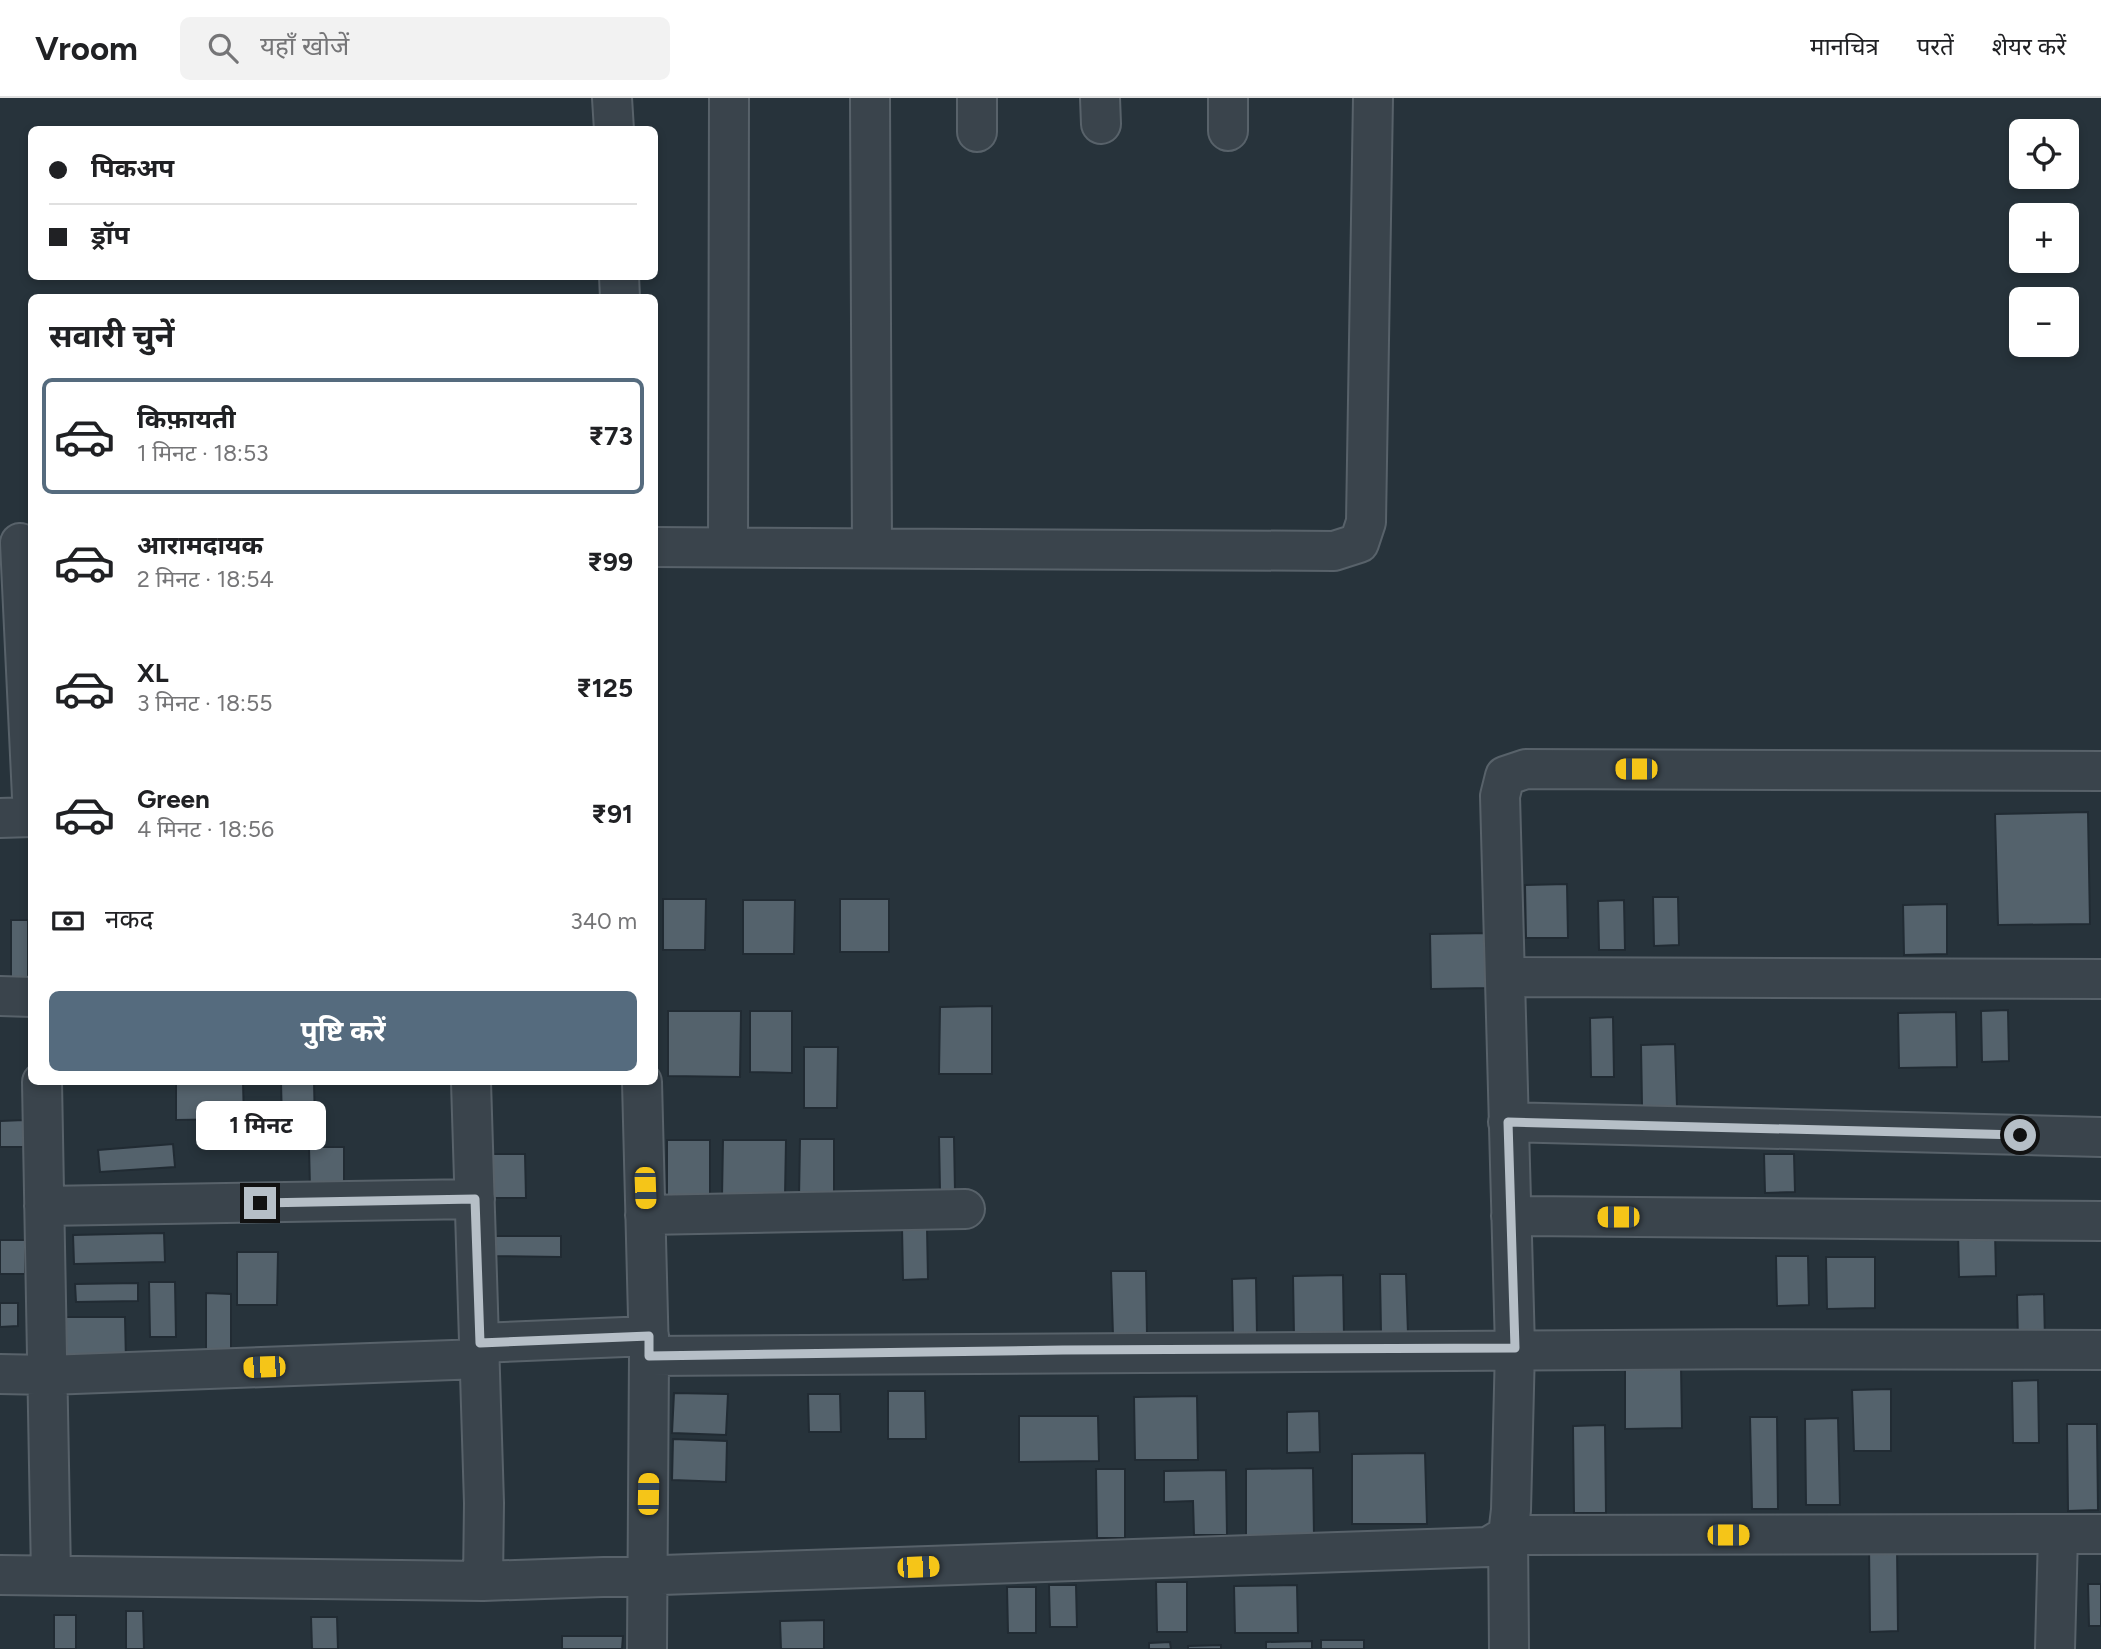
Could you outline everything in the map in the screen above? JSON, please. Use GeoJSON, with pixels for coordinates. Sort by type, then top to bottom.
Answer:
{"type":"FeatureCollection","features":[{"type":"Feature","properties":{"kind":"street"},"geometry":{"type":"LineString","coordinates":[[612,98],[614,126]]}},
{"type":"Feature","properties":{"kind":"street"},"geometry":{"type":"LineString","coordinates":[[728,547],[729,98]]}},
{"type":"Feature","properties":{"kind":"street"},"geometry":{"type":"LineString","coordinates":[[870,98],[872,548]]}},
{"type":"Feature","properties":{"kind":"street"},"geometry":{"type":"LineString","coordinates":[[658,547],[1334,551],[1359,543],[1366,522],[1373,98]]}},
{"type":"Feature","properties":{"kind":"street"},"geometry":{"type":"LineString","coordinates":[[17,543],[14,707],[28,777]]}},
{"type":"Feature","properties":{"kind":"street"},"geometry":{"type":"LineString","coordinates":[[1508,1649],[1508,1535],[1515,1348],[1500,796],[1505,776],[1526,769],[2101,771]]}},
{"type":"Feature","properties":{"kind":"street"},"geometry":{"type":"LineString","coordinates":[[0,818],[28,817]]}},
{"type":"Feature","properties":{"kind":"street"},"geometry":{"type":"LineString","coordinates":[[1504,977],[2101,979]]}},
{"type":"Feature","properties":{"kind":"street"},"geometry":{"type":"LineString","coordinates":[[0,996],[28,997]]}},
{"type":"Feature","properties":{"kind":"street"},"geometry":{"type":"LineString","coordinates":[[42,1085],[51,1575]]}},
{"type":"Feature","properties":{"kind":"street"},"geometry":{"type":"LineString","coordinates":[[471,1085],[484,1503],[483,1581]]}},
{"type":"Feature","properties":{"kind":"street"},"geometry":{"type":"LineString","coordinates":[[642,1085],[649,1346],[647,1649]]}},
{"type":"Feature","properties":{"kind":"street"},"geometry":{"type":"LineString","coordinates":[[1508,1122],[2101,1137]]}},
{"type":"Feature","properties":{"kind":"street"},"geometry":{"type":"LineString","coordinates":[[44,1206],[475,1199]]}},
{"type":"Feature","properties":{"kind":"street"},"geometry":{"type":"LineString","coordinates":[[645,1215],[965,1209]]}},
{"type":"Feature","properties":{"kind":"street"},"geometry":{"type":"LineString","coordinates":[[1511,1216],[2101,1221]]}},
{"type":"Feature","properties":{"kind":"street"},"geometry":{"type":"LineString","coordinates":[[0,1374],[48,1375],[480,1351],[649,1346],[1063,1350],[2101,1350]]}},
{"type":"Feature","properties":{"kind":"street"},"geometry":{"type":"LineString","coordinates":[[0,1575],[483,1581],[1488,1547],[1508,1535],[2101,1534]]}},
{"type":"Feature","properties":{"kind":"street"},"geometry":{"type":"LineString","coordinates":[[2055,1649],[2058,1535]]}},
{"type":"Feature","properties":{"kind":"building"},"geometry":{"type":"Polygon","coordinates":[[[2088,812],[2090,924],[1998,925],[1995,814],[2088,812]]]}},
{"type":"Feature","properties":{"kind":"building"},"geometry":{"type":"Polygon","coordinates":[[[1567,884],[1568,938],[1526,938],[1525,885],[1567,884]]]}},
{"type":"Feature","properties":{"kind":"building"},"geometry":{"type":"Polygon","coordinates":[[[1653,897],[1678,897],[1679,945],[1654,946],[1653,897]]]}},
{"type":"Feature","properties":{"kind":"building"},"geometry":{"type":"Polygon","coordinates":[[[663,899],[706,899],[705,950],[663,950],[663,899]]]}},
{"type":"Feature","properties":{"kind":"building"},"geometry":{"type":"Polygon","coordinates":[[[840,899],[889,899],[889,952],[840,952],[840,899]]]}},
{"type":"Feature","properties":{"kind":"building"},"geometry":{"type":"Polygon","coordinates":[[[743,900],[795,900],[794,954],[743,954],[743,900]]]}},
{"type":"Feature","properties":{"kind":"building"},"geometry":{"type":"Polygon","coordinates":[[[1624,900],[1625,950],[1599,950],[1598,901],[1624,900]]]}},
{"type":"Feature","properties":{"kind":"building"},"geometry":{"type":"Polygon","coordinates":[[[1947,904],[1947,954],[1904,955],[1903,905],[1947,904]]]}},
{"type":"Feature","properties":{"kind":"building"},"geometry":{"type":"Polygon","coordinates":[[[11,920],[28,920],[28,984],[11,985],[11,920]]]}},
{"type":"Feature","properties":{"kind":"building"},"geometry":{"type":"Polygon","coordinates":[[[1490,933],[1491,988],[1431,989],[1430,934],[1490,933]]]}},
{"type":"Feature","properties":{"kind":"building"},"geometry":{"type":"Polygon","coordinates":[[[992,1006],[992,1074],[939,1074],[940,1007],[992,1006]]]}},
{"type":"Feature","properties":{"kind":"building"},"geometry":{"type":"Polygon","coordinates":[[[2008,1010],[2009,1061],[1982,1062],[1981,1011],[2008,1010]]]}},
{"type":"Feature","properties":{"kind":"building"},"geometry":{"type":"Polygon","coordinates":[[[668,1011],[741,1011],[740,1077],[668,1076],[668,1011]]]}},
{"type":"Feature","properties":{"kind":"building"},"geometry":{"type":"Polygon","coordinates":[[[750,1011],[792,1011],[792,1073],[750,1072],[750,1011]]]}},
{"type":"Feature","properties":{"kind":"building"},"geometry":{"type":"Polygon","coordinates":[[[1956,1012],[1957,1067],[1899,1068],[1898,1013],[1956,1012]]]}},
{"type":"Feature","properties":{"kind":"building"},"geometry":{"type":"Polygon","coordinates":[[[1613,1017],[1614,1077],[1591,1077],[1590,1018],[1613,1017]]]}},
{"type":"Feature","properties":{"kind":"building"},"geometry":{"type":"Polygon","coordinates":[[[1675,1044],[1677,1107],[1642,1107],[1641,1045],[1675,1044]]]}},
{"type":"Feature","properties":{"kind":"building"},"geometry":{"type":"Polygon","coordinates":[[[804,1047],[838,1047],[837,1108],[804,1108],[804,1047]]]}},
{"type":"Feature","properties":{"kind":"building"},"geometry":{"type":"Polygon","coordinates":[[[176,1085],[243,1085],[244,1119],[176,1120],[176,1085]]]}},
{"type":"Feature","properties":{"kind":"building"},"geometry":{"type":"Polygon","coordinates":[[[281,1085],[314,1085],[315,1122],[282,1123],[281,1085]]]}},
{"type":"Feature","properties":{"kind":"building"},"geometry":{"type":"Polygon","coordinates":[[[24,1120],[24,1147],[0,1147],[0,1121],[24,1120]]]}},
{"type":"Feature","properties":{"kind":"building"},"geometry":{"type":"Polygon","coordinates":[[[939,1137],[954,1137],[955,1192],[940,1192],[939,1137]]]}},
{"type":"Feature","properties":{"kind":"building"},"geometry":{"type":"Polygon","coordinates":[[[800,1139],[834,1139],[834,1198],[799,1198],[800,1139]]]}},
{"type":"Feature","properties":{"kind":"building"},"geometry":{"type":"Polygon","coordinates":[[[667,1140],[710,1140],[710,1204],[667,1203],[667,1140]]]}},
{"type":"Feature","properties":{"kind":"building"},"geometry":{"type":"Polygon","coordinates":[[[723,1140],[786,1140],[785,1197],[722,1197],[723,1140]]]}},
{"type":"Feature","properties":{"kind":"building"},"geometry":{"type":"Polygon","coordinates":[[[173,1144],[175,1167],[100,1172],[98,1150],[173,1144]]]}},
{"type":"Feature","properties":{"kind":"building"},"geometry":{"type":"Polygon","coordinates":[[[309,1147],[344,1147],[344,1188],[310,1189],[309,1147]]]}},
{"type":"Feature","properties":{"kind":"building"},"geometry":{"type":"Polygon","coordinates":[[[493,1154],[525,1154],[526,1198],[493,1198],[493,1154]]]}},
{"type":"Feature","properties":{"kind":"building"},"geometry":{"type":"Polygon","coordinates":[[[1764,1154],[1794,1154],[1795,1192],[1765,1193],[1764,1154]]]}},
{"type":"Feature","properties":{"kind":"building"},"geometry":{"type":"Polygon","coordinates":[[[902,1227],[927,1227],[928,1279],[903,1280],[902,1227]]]}},
{"type":"Feature","properties":{"kind":"building"},"geometry":{"type":"Polygon","coordinates":[[[1958,1232],[1995,1232],[1996,1276],[1959,1277],[1958,1232]]]}},
{"type":"Feature","properties":{"kind":"building"},"geometry":{"type":"Polygon","coordinates":[[[164,1233],[165,1262],[74,1264],[73,1235],[164,1233]]]}},
{"type":"Feature","properties":{"kind":"building"},"geometry":{"type":"Polygon","coordinates":[[[494,1236],[561,1236],[561,1257],[494,1256],[494,1236]]]}},
{"type":"Feature","properties":{"kind":"building"},"geometry":{"type":"Polygon","coordinates":[[[0,1240],[25,1240],[25,1274],[0,1274],[0,1240]]]}},
{"type":"Feature","properties":{"kind":"building"},"geometry":{"type":"Polygon","coordinates":[[[237,1252],[278,1252],[277,1305],[237,1305],[237,1252]]]}},
{"type":"Feature","properties":{"kind":"building"},"geometry":{"type":"Polygon","coordinates":[[[1776,1256],[1808,1256],[1809,1305],[1777,1306],[1776,1256]]]}},
{"type":"Feature","properties":{"kind":"building"},"geometry":{"type":"Polygon","coordinates":[[[1826,1257],[1875,1257],[1875,1308],[1827,1309],[1826,1257]]]}},
{"type":"Feature","properties":{"kind":"building"},"geometry":{"type":"Polygon","coordinates":[[[1111,1271],[1146,1271],[1147,1335],[1113,1336],[1111,1271]]]}},
{"type":"Feature","properties":{"kind":"building"},"geometry":{"type":"Polygon","coordinates":[[[1380,1274],[1406,1274],[1408,1334],[1381,1334],[1380,1274]]]}},
{"type":"Feature","properties":{"kind":"building"},"geometry":{"type":"Polygon","coordinates":[[[1343,1275],[1344,1337],[1294,1338],[1293,1276],[1343,1275]]]}},
{"type":"Feature","properties":{"kind":"building"},"geometry":{"type":"Polygon","coordinates":[[[1256,1278],[1257,1335],[1233,1336],[1232,1279],[1256,1278]]]}},
{"type":"Feature","properties":{"kind":"building"},"geometry":{"type":"Polygon","coordinates":[[[149,1282],[175,1282],[176,1337],[150,1337],[149,1282]]]}},
{"type":"Feature","properties":{"kind":"building"},"geometry":{"type":"Polygon","coordinates":[[[138,1283],[138,1301],[76,1302],[75,1284],[138,1283]]]}},
{"type":"Feature","properties":{"kind":"building"},"geometry":{"type":"Polygon","coordinates":[[[206,1293],[231,1294],[231,1359],[206,1358],[206,1293]]]}},
{"type":"Feature","properties":{"kind":"building"},"geometry":{"type":"Polygon","coordinates":[[[2044,1294],[2045,1342],[2018,1342],[2017,1295],[2044,1294]]]}},
{"type":"Feature","properties":{"kind":"building"},"geometry":{"type":"Polygon","coordinates":[[[0,1303],[18,1303],[18,1326],[0,1327],[0,1303]]]}},
{"type":"Feature","properties":{"kind":"building"},"geometry":{"type":"Polygon","coordinates":[[[62,1317],[125,1317],[126,1362],[62,1362],[62,1317]]]}},
{"type":"Feature","properties":{"kind":"building"},"geometry":{"type":"Polygon","coordinates":[[[1681,1365],[1682,1428],[1625,1429],[1625,1366],[1681,1365]]]}},
{"type":"Feature","properties":{"kind":"building"},"geometry":{"type":"Polygon","coordinates":[[[2038,1380],[2039,1443],[2013,1443],[2012,1381],[2038,1380]]]}},
{"type":"Feature","properties":{"kind":"building"},"geometry":{"type":"Polygon","coordinates":[[[1891,1389],[1891,1451],[1854,1451],[1852,1390],[1891,1389]]]}},
{"type":"Feature","properties":{"kind":"building"},"geometry":{"type":"Polygon","coordinates":[[[888,1391],[925,1391],[926,1439],[888,1439],[888,1391]]]}},
{"type":"Feature","properties":{"kind":"building"},"geometry":{"type":"Polygon","coordinates":[[[674,1393],[728,1394],[726,1435],[672,1433],[674,1393]]]}},
{"type":"Feature","properties":{"kind":"building"},"geometry":{"type":"Polygon","coordinates":[[[808,1394],[840,1394],[841,1432],[809,1432],[808,1394]]]}},
{"type":"Feature","properties":{"kind":"building"},"geometry":{"type":"Polygon","coordinates":[[[1197,1396],[1198,1460],[1135,1460],[1134,1397],[1197,1396]]]}},
{"type":"Feature","properties":{"kind":"building"},"geometry":{"type":"Polygon","coordinates":[[[1319,1411],[1320,1452],[1287,1453],[1287,1412],[1319,1411]]]}},
{"type":"Feature","properties":{"kind":"building"},"geometry":{"type":"Polygon","coordinates":[[[1019,1416],[1098,1416],[1099,1461],[1019,1462],[1019,1416]]]}},
{"type":"Feature","properties":{"kind":"building"},"geometry":{"type":"Polygon","coordinates":[[[1750,1417],[1777,1417],[1778,1509],[1752,1509],[1750,1417]]]}},
{"type":"Feature","properties":{"kind":"building"},"geometry":{"type":"Polygon","coordinates":[[[1838,1418],[1840,1505],[1806,1505],[1805,1419],[1838,1418]]]}},
{"type":"Feature","properties":{"kind":"building"},"geometry":{"type":"Polygon","coordinates":[[[2067,1424],[2097,1424],[2098,1510],[2068,1511],[2067,1424]]]}},
{"type":"Feature","properties":{"kind":"building"},"geometry":{"type":"Polygon","coordinates":[[[1605,1425],[1606,1513],[1574,1513],[1573,1426],[1605,1425]]]}},
{"type":"Feature","properties":{"kind":"building"},"geometry":{"type":"Polygon","coordinates":[[[673,1439],[727,1441],[726,1482],[672,1480],[673,1439]]]}},
{"type":"Feature","properties":{"kind":"building"},"geometry":{"type":"Polygon","coordinates":[[[1425,1453],[1427,1524],[1352,1524],[1352,1454],[1425,1453]]]}},
{"type":"Feature","properties":{"kind":"building"},"geometry":{"type":"Polygon","coordinates":[[[1313,1468],[1314,1536],[1246,1536],[1246,1469],[1313,1468]]]}},
{"type":"Feature","properties":{"kind":"building"},"geometry":{"type":"Polygon","coordinates":[[[1096,1469],[1125,1469],[1125,1538],[1097,1538],[1096,1469]]]}},
{"type":"Feature","properties":{"kind":"building"},"geometry":{"type":"Polygon","coordinates":[[[1226,1470],[1227,1535],[1194,1535],[1193,1501],[1164,1502],[1164,1471],[1226,1470]]]}},
{"type":"Feature","properties":{"kind":"building"},"geometry":{"type":"Polygon","coordinates":[[[1869,1546],[1897,1546],[1898,1631],[1870,1632],[1869,1546]]]}},
{"type":"Feature","properties":{"kind":"building"},"geometry":{"type":"Polygon","coordinates":[[[1156,1582],[1187,1582],[1187,1632],[1157,1632],[1156,1582]]]}},
{"type":"Feature","properties":{"kind":"building"},"geometry":{"type":"Polygon","coordinates":[[[2088,1584],[2101,1584],[2101,1626],[2089,1626],[2088,1584]]]}},
{"type":"Feature","properties":{"kind":"building"},"geometry":{"type":"Polygon","coordinates":[[[1049,1585],[1076,1585],[1077,1627],[1050,1627],[1049,1585]]]}},
{"type":"Feature","properties":{"kind":"building"},"geometry":{"type":"Polygon","coordinates":[[[1297,1585],[1298,1633],[1235,1633],[1234,1586],[1297,1585]]]}},
{"type":"Feature","properties":{"kind":"building"},"geometry":{"type":"Polygon","coordinates":[[[1007,1587],[1036,1587],[1036,1633],[1008,1633],[1007,1587]]]}},
{"type":"Feature","properties":{"kind":"building"},"geometry":{"type":"Polygon","coordinates":[[[126,1611],[143,1611],[144,1649],[126,1649],[126,1611]]]}},
{"type":"Feature","properties":{"kind":"building"},"geometry":{"type":"Polygon","coordinates":[[[54,1615],[76,1615],[76,1649],[54,1649],[54,1615]]]}},
{"type":"Feature","properties":{"kind":"building"},"geometry":{"type":"Polygon","coordinates":[[[311,1617],[337,1617],[338,1649],[312,1649],[311,1617]]]}},
{"type":"Feature","properties":{"kind":"building"},"geometry":{"type":"Polygon","coordinates":[[[824,1620],[824,1649],[781,1649],[780,1621],[824,1620]]]}},
{"type":"Feature","properties":{"kind":"building"},"geometry":{"type":"Polygon","coordinates":[[[562,1636],[623,1636],[622,1649],[562,1649],[562,1636]]]}},
{"type":"Feature","properties":{"kind":"building"},"geometry":{"type":"Polygon","coordinates":[[[1321,1640],[1364,1640],[1364,1649],[1321,1649],[1321,1640]]]}},
{"type":"Feature","properties":{"kind":"building"},"geometry":{"type":"Polygon","coordinates":[[[1312,1641],[1312,1649],[1266,1649],[1266,1642],[1312,1641]]]}},
{"type":"Feature","properties":{"kind":"building"},"geometry":{"type":"Polygon","coordinates":[[[1170,1642],[1171,1649],[1149,1649],[1149,1643],[1170,1642]]]}},
{"type":"Feature","properties":{"kind":"building"},"geometry":{"type":"Polygon","coordinates":[[[1221,1645],[1221,1649],[1188,1649],[1188,1646],[1221,1645]]]}},
{"type":"Feature","properties":{"kind":"route"},"geometry":{"type":"LineString","coordinates":[[260,1203],[475,1199],[480,1343],[649,1336],[649,1356],[1063,1350],[1515,1348],[1508,1122],[2020,1135]]}}]}
